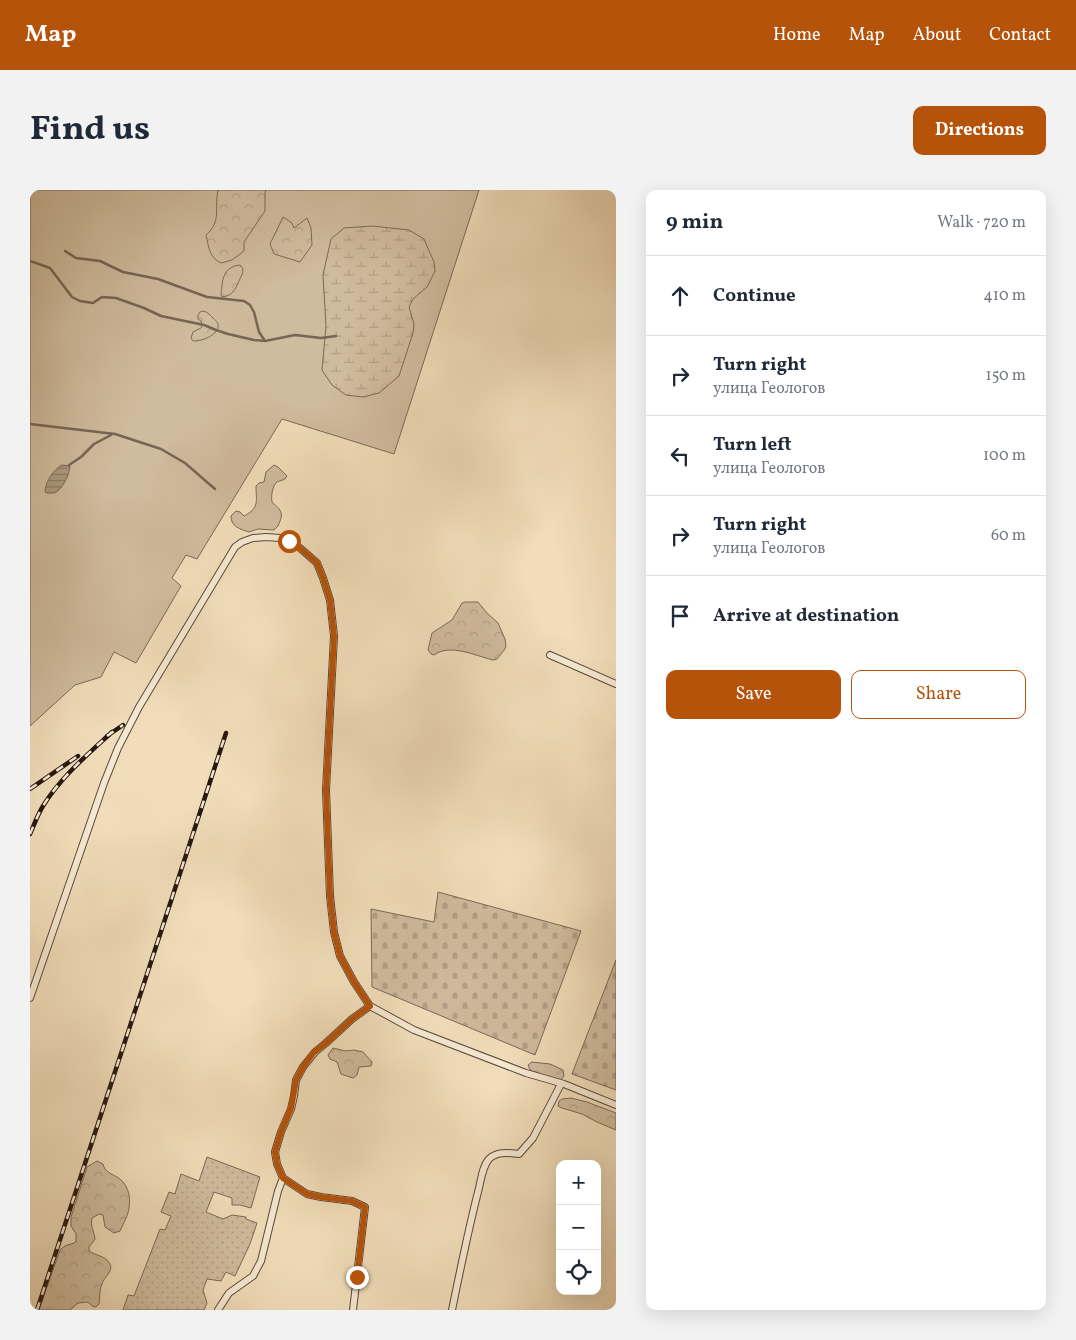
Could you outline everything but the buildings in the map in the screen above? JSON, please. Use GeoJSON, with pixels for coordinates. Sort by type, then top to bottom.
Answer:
{"type":"FeatureCollection","features":[{"type":"Feature","properties":{"kind":"street"},"geometry":{"type":"LineString","coordinates":[[30,998],[101,792],[118,748],[140,707],[235,547],[253,538],[280,538],[300,548],[317,563],[330,600],[334,636],[326,790],[330,896],[334,932],[340,956],[354,982],[370,1006],[414,1030],[616,1105]]}},
{"type":"Feature","properties":{"kind":"street"},"geometry":{"type":"LineString","coordinates":[[550,655],[616,684]]}},
{"type":"Feature","properties":{"kind":"street"},"geometry":{"type":"LineString","coordinates":[[353,1310],[365,1207],[352,1201],[307,1194],[283,1178],[277,1164],[275,1152],[291,1108],[296,1080],[303,1067],[314,1052],[370,1006]]}},
{"type":"Feature","properties":{"kind":"street"},"geometry":{"type":"LineString","coordinates":[[452,1310],[471,1218],[485,1165],[490,1158],[497,1154],[519,1154],[533,1138],[562,1084]]}},
{"type":"Feature","properties":{"kind":"street"},"geometry":{"type":"LineString","coordinates":[[218,1310],[229,1293],[253,1276],[261,1261],[278,1191],[283,1178]]}},
{"type":"Feature","properties":{"kind":"green space"},"geometry":{"type":"Polygon","coordinates":[[[30,190],[479,190],[394,454],[282,419],[197,559],[186,555],[172,578],[181,586],[136,663],[114,652],[101,677],[75,685],[30,726],[30,190]]]}},
{"type":"Feature","properties":{"kind":"green space"},"geometry":{"type":"Polygon","coordinates":[[[218,190],[266,190],[265,211],[244,242],[244,251],[232,260],[221,263],[212,255],[206,235],[216,220],[218,190]]]}},
{"type":"Feature","properties":{"kind":"green space"},"geometry":{"type":"Polygon","coordinates":[[[283,217],[292,223],[294,228],[307,218],[311,228],[312,245],[300,262],[274,254],[270,244],[283,217]]]}},
{"type":"Feature","properties":{"kind":"green space"},"geometry":{"type":"Polygon","coordinates":[[[372,226],[409,230],[424,239],[434,262],[435,271],[427,287],[413,299],[409,307],[414,324],[413,333],[399,376],[379,393],[363,397],[346,395],[332,385],[322,370],[326,326],[323,275],[331,239],[344,228],[372,226]]]}},
{"type":"Feature","properties":{"kind":"green space"},"geometry":{"type":"Polygon","coordinates":[[[240,265],[243,272],[236,287],[231,294],[222,297],[222,285],[225,274],[232,267],[240,265]]]}},
{"type":"Feature","properties":{"kind":"green space"},"geometry":{"type":"Polygon","coordinates":[[[203,311],[208,313],[217,322],[217,331],[203,340],[193,341],[191,338],[193,332],[202,326],[198,315],[203,311]]]}},
{"type":"Feature","properties":{"kind":"green space"},"geometry":{"type":"Polygon","coordinates":[[[274,465],[287,476],[285,479],[277,482],[272,492],[272,502],[281,512],[278,526],[274,530],[258,529],[249,532],[242,530],[233,523],[231,516],[236,511],[244,516],[253,510],[256,503],[256,486],[264,482],[266,472],[274,465]]]}},
{"type":"Feature","properties":{"kind":"green space"},"geometry":{"type":"Polygon","coordinates":[[[478,602],[498,623],[506,645],[497,659],[493,660],[455,650],[448,650],[434,655],[428,650],[432,633],[452,620],[462,603],[478,602]]]}},
{"type":"Feature","properties":{"kind":"green space"},"geometry":{"type":"Polygon","coordinates":[[[438,892],[581,931],[535,1055],[372,987],[371,909],[434,922],[438,892]]]}},
{"type":"Feature","properties":{"kind":"green space"},"geometry":{"type":"Polygon","coordinates":[[[616,960],[616,1090],[572,1074],[616,960]]]}},
{"type":"Feature","properties":{"kind":"green space"},"geometry":{"type":"Polygon","coordinates":[[[333,1048],[363,1052],[372,1062],[371,1066],[359,1067],[357,1075],[353,1078],[341,1074],[337,1062],[330,1059],[328,1055],[333,1048]]]}},
{"type":"Feature","properties":{"kind":"green space"},"geometry":{"type":"Polygon","coordinates":[[[532,1062],[550,1064],[563,1070],[564,1076],[560,1081],[530,1070],[528,1065],[532,1062]]]}},
{"type":"Feature","properties":{"kind":"green space"},"geometry":{"type":"Polygon","coordinates":[[[571,1098],[616,1113],[616,1130],[582,1114],[558,1106],[559,1101],[562,1099],[571,1098]]]}},
{"type":"Feature","properties":{"kind":"green space"},"geometry":{"type":"Polygon","coordinates":[[[207,1157],[260,1177],[251,1208],[232,1205],[232,1198],[214,1192],[206,1212],[223,1219],[232,1215],[246,1217],[246,1219],[257,1223],[250,1244],[235,1276],[226,1272],[221,1281],[207,1279],[203,1290],[207,1303],[204,1310],[123,1310],[128,1295],[134,1296],[160,1229],[165,1230],[171,1216],[161,1212],[169,1192],[175,1194],[181,1174],[199,1181],[207,1157]]]}},
{"type":"Feature","properties":{"kind":"green space"},"geometry":{"type":"Polygon","coordinates":[[[97,1161],[103,1164],[108,1172],[124,1183],[130,1199],[128,1214],[120,1231],[114,1233],[105,1227],[103,1215],[99,1214],[92,1218],[95,1239],[89,1247],[89,1251],[105,1259],[111,1267],[101,1287],[99,1304],[96,1307],[88,1302],[78,1303],[70,1310],[39,1310],[60,1250],[76,1241],[76,1234],[71,1226],[71,1217],[87,1167],[97,1161]]]}},
{"type":"Feature","properties":{"kind":"shaded area"},"geometry":{"type":"Polygon","coordinates":[[[62,465],[70,466],[65,481],[57,492],[46,493],[48,480],[62,465]]]}},
{"type":"Feature","properties":{"kind":"waterway"},"geometry":{"type":"LineString","coordinates":[[65,251],[76,258],[100,261],[123,272],[158,279],[207,297],[244,301],[250,305],[254,312],[259,332],[265,341]]}},
{"type":"Feature","properties":{"kind":"waterway"},"geometry":{"type":"LineString","coordinates":[[30,261],[50,268],[72,297],[80,301],[93,303],[102,297],[116,298],[161,316],[204,325],[228,334],[254,340],[265,341],[295,335],[321,338],[336,336]]}},
{"type":"Feature","properties":{"kind":"waterway"},"geometry":{"type":"LineString","coordinates":[[30,424],[115,434],[161,449],[185,463],[215,489]]}},
{"type":"Feature","properties":{"kind":"waterway"},"geometry":{"type":"LineString","coordinates":[[69,465],[81,457],[94,444],[111,435]]}},
{"type":"Feature","properties":{"kind":"railway"},"geometry":{"type":"LineString","coordinates":[[107,736],[123,725]]}},
{"type":"Feature","properties":{"kind":"railway"},"geometry":{"type":"LineString","coordinates":[[30,834],[41,809],[58,785],[112,732]]}},
{"type":"Feature","properties":{"kind":"railway"},"geometry":{"type":"LineString","coordinates":[[37,1310],[226,733]]}},
{"type":"Feature","properties":{"kind":"railway"},"geometry":{"type":"LineString","coordinates":[[30,789],[78,756]]}},
{"type":"Feature","properties":{"kind":"route"},"geometry":{"type":"LineString","coordinates":[[289,541],[308,554],[317,563],[330,600],[334,636],[326,790],[330,896],[334,932],[340,956],[370,1006],[314,1052],[303,1067],[296,1080],[291,1108],[275,1152],[277,1164],[283,1178],[307,1194],[352,1201],[365,1207],[357,1277]]}}]}
